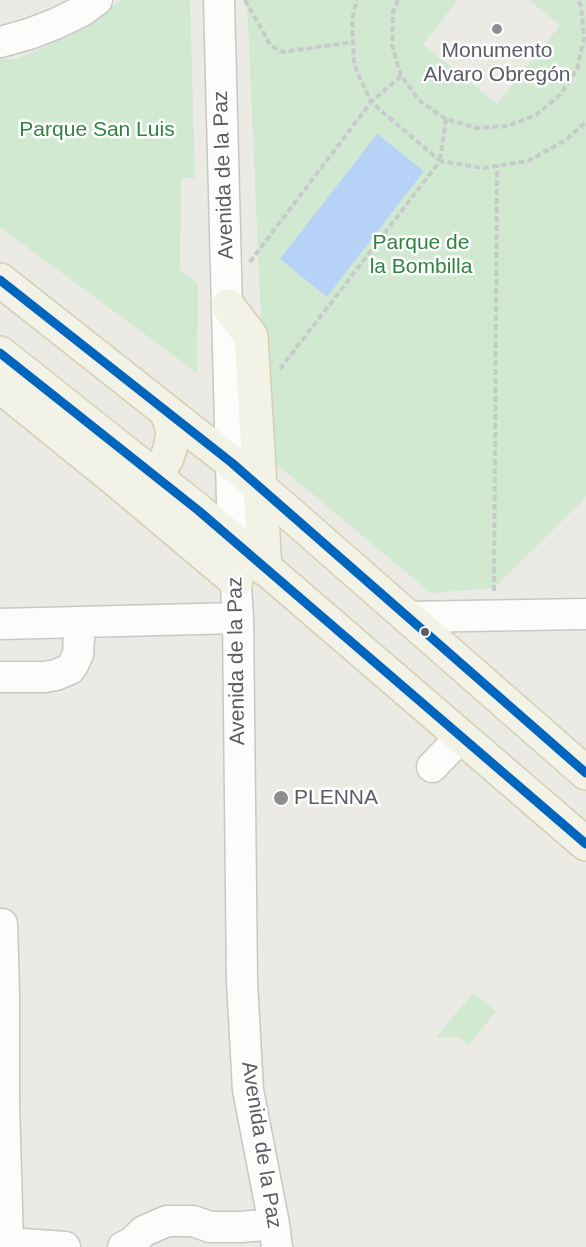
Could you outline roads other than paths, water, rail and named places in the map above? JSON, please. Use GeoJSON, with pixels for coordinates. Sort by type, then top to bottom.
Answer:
{"type":"FeatureCollection","features":[{"type":"Feature","properties":{"kind":"main road"},"geometry":{"type":"LineString","coordinates":[[2,276],[232,463],[586,773]]}},
{"type":"Feature","properties":{"kind":"main road"},"geometry":{"type":"LineString","coordinates":[[228,298],[251,336],[261,489],[251,575]]}},
{"type":"Feature","properties":{"kind":"main road"},"geometry":{"type":"LineString","coordinates":[[0,353],[233,540],[251,575]]}},
{"type":"Feature","properties":{"kind":"main road"},"geometry":{"type":"LineString","coordinates":[[0,386],[116,480],[251,575],[461,736],[586,844]]}},
{"type":"Feature","properties":{"kind":"main road"},"geometry":{"type":"LineString","coordinates":[[116,480],[132,485],[146,484],[156,476],[168,458],[171,445],[173,431],[168,412]]}},
{"type":"Feature","properties":{"kind":"street"},"geometry":{"type":"LineString","coordinates":[[0,42],[55,24],[97,0]]}},
{"type":"Feature","properties":{"kind":"street","name":"Avenida de la Paz"},"geometry":{"type":"LineString","coordinates":[[219,0],[233,540]]}},
{"type":"Feature","properties":{"kind":"street","name":"Avenida de la Paz"},"geometry":{"type":"LineString","coordinates":[[251,575],[238,618],[242,982],[248,1090],[274,1226]]}},
{"type":"Feature","properties":{"kind":"street"},"geometry":{"type":"LineString","coordinates":[[406,617],[586,614]]}},
{"type":"Feature","properties":{"kind":"street"},"geometry":{"type":"LineString","coordinates":[[0,624],[238,618]]}},
{"type":"Feature","properties":{"kind":"street"},"geometry":{"type":"LineString","coordinates":[[0,677],[44,677],[70,669],[78,654],[80,622]]}},
{"type":"Feature","properties":{"kind":"street"},"geometry":{"type":"LineString","coordinates":[[432,767],[461,736]]}},
{"type":"Feature","properties":{"kind":"street"},"geometry":{"type":"LineString","coordinates":[[2,924],[2,1103],[8,1243],[65,1247]]}},
{"type":"Feature","properties":{"kind":"street"},"geometry":{"type":"LineString","coordinates":[[123,1247],[144,1231],[167,1221],[193,1221],[211,1210],[238,1210],[274,1226]]}},
{"type":"Feature","properties":{"kind":"water"},"geometry":{"type":"Polygon","coordinates":[[[377,134],[424,171],[327,297],[280,259],[377,134]]]}},
{"type":"Feature","properties":{"kind":"place","name":"Monumento Alvaro Obregón"},"geometry":{"type":"Point","coordinates":[497,29]}},
{"type":"Feature","properties":{"kind":"place","name":"PLENNA"},"geometry":{"type":"Point","coordinates":[281,798]}},
{"type":"Feature","properties":{"kind":"park label","name":"Parque San Luis"},"geometry":{"type":"Point","coordinates":[97,130]}},
{"type":"Feature","properties":{"kind":"park label","name":"Parque de la Bombilla"},"geometry":{"type":"Point","coordinates":[421,255]}}]}
